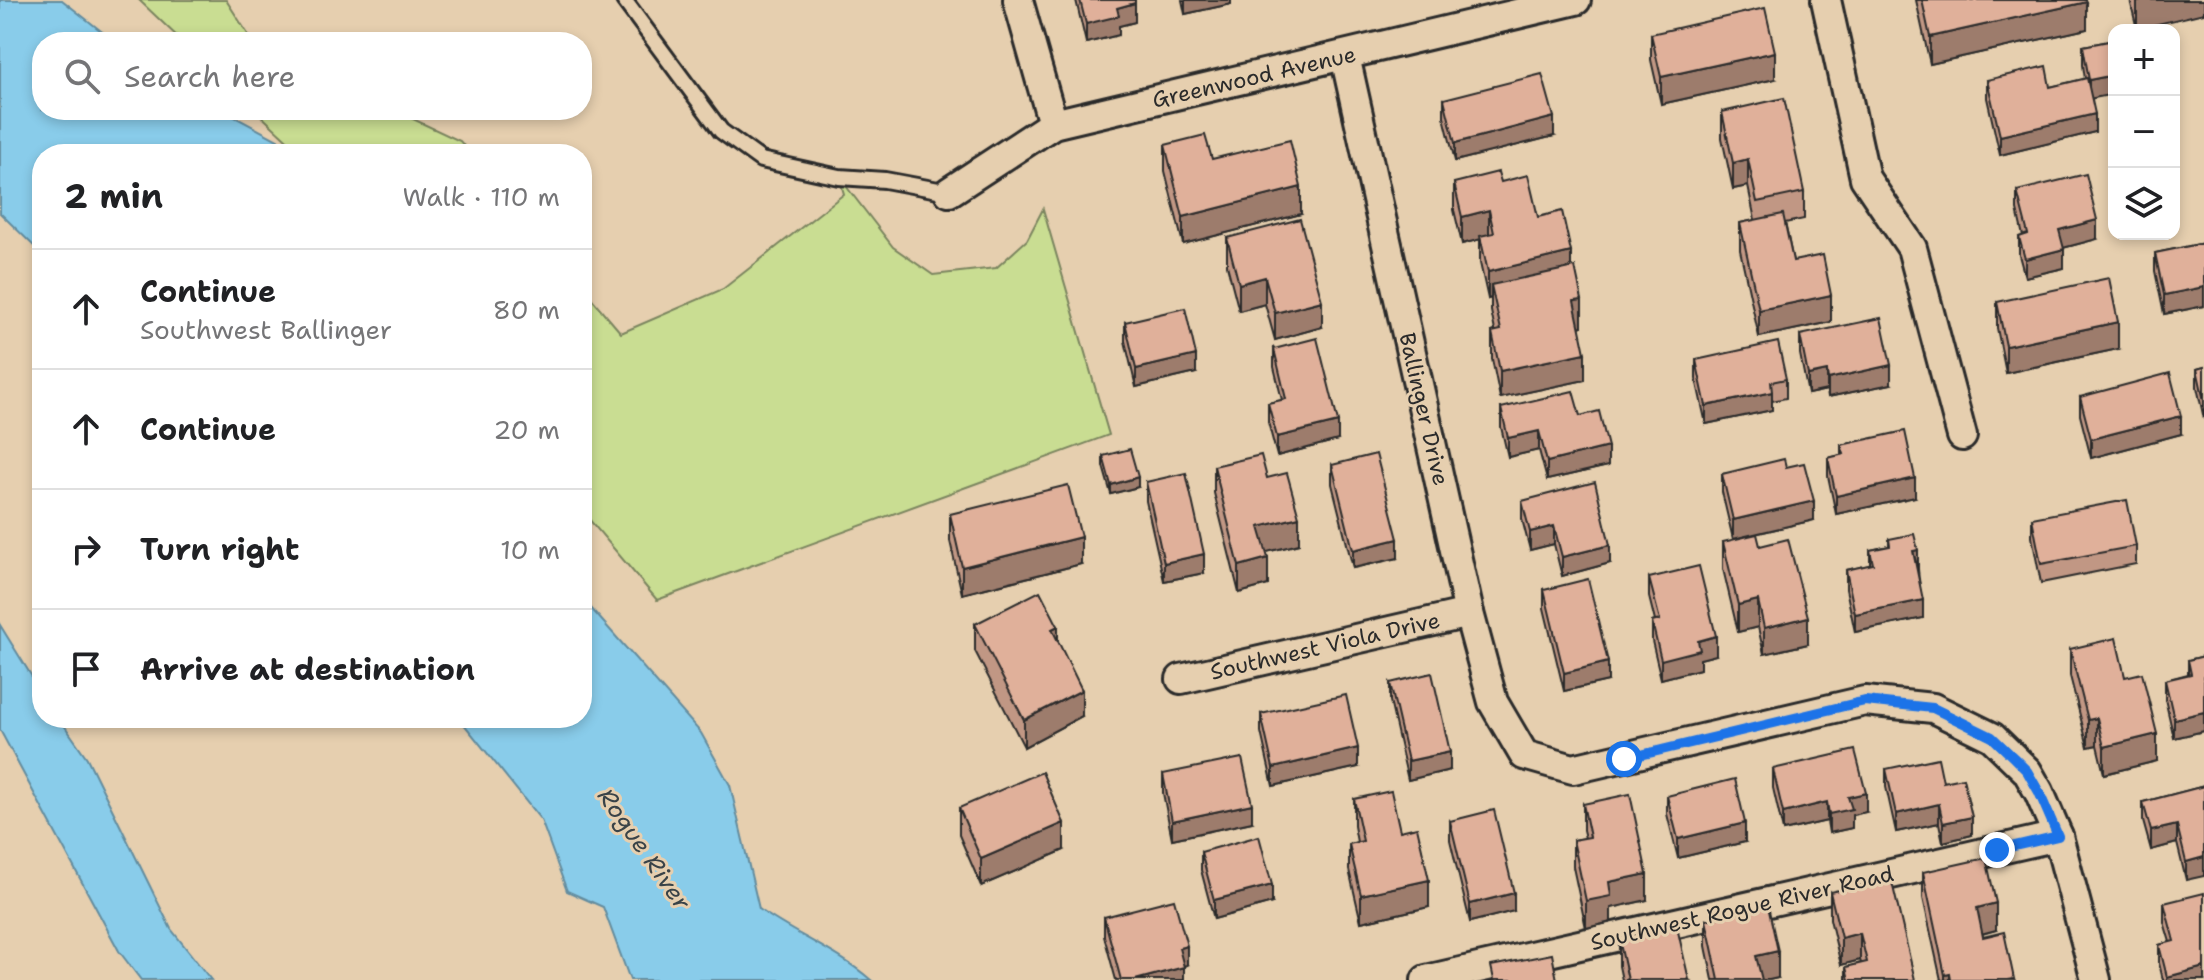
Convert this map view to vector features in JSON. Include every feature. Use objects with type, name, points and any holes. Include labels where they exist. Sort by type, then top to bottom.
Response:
[{"type":"street","points":[[1018,0],[1053,124]]},
{"type":"street","name":"Greenwood Avenue","points":[[949,192],[1053,124],[1576,0]]},
{"type":"street","points":[[1826,0],[1865,178],[1912,248],[1962,436]]},
{"type":"street","name":"Ballinger Drive","points":[[1345,56],[1469,613],[1493,702],[1524,755],[1573,769],[1865,701],[1933,708],[1992,737],[2027,771],[2058,836]]},
{"type":"street","name":"Southwest Viola Drive","points":[[1181,679],[1469,613]]},
{"type":"street","points":[[2058,836],[2096,980]]},
{"type":"street","name":"Southwest Rogue River Road","points":[[1426,980],[2058,836]]},
{"type":"lane","points":[[624,0],[721,131],[761,160],[839,177],[885,180],[949,192]]},
{"type":"green space","points":[[139,0],[226,0],[247,32],[173,32]]},
{"type":"green space","points":[[266,120],[415,120],[463,144],[291,144]]},
{"type":"green space","points":[[839,177],[893,247],[933,275],[996,268],[1027,240],[1043,209],[1109,435],[657,600],[592,523],[592,299],[621,333],[723,289],[844,194]]},
{"type":"water","points":[[0,0],[62,0],[102,32],[32,32],[32,120],[241,120],[285,144],[32,144],[32,244],[0,213]]},
{"type":"water","name":"Rogue River","points":[[592,609],[701,733],[730,785],[759,909],[844,960],[871,980],[630,980],[603,907],[567,891],[541,820],[467,728],[592,728]]},
{"type":"water","points":[[0,625],[32,677],[32,728],[66,728],[87,758],[171,929],[211,980],[141,980],[119,951],[0,730]]},
{"type":"building","points":[[1080,0],[1135,0],[1135,3],[1117,8],[1119,16],[1086,24]]},
{"type":"building","points":[[1922,0],[2086,0],[2087,2],[1930,37]]},
{"type":"building","points":[[1765,8],[1775,52],[1661,77],[1651,34]]},
{"type":"building","points":[[2108,41],[2108,76],[2089,80],[2083,46]]},
{"type":"building","points":[[2046,66],[2050,87],[2087,78],[2095,114],[2000,136],[1987,80]]},
{"type":"building","points":[[1542,74],[1554,117],[1455,143],[1444,99]]},
{"type":"building","points":[[1784,98],[1804,192],[1757,202],[1748,159],[1733,163],[1722,112]]},
{"type":"building","points":[[1205,135],[1212,159],[1290,140],[1301,187],[1183,217],[1165,145]]},
{"type":"building","points":[[1498,172],[1501,182],[1528,175],[1538,217],[1562,211],[1571,252],[1488,272],[1480,236],[1494,233],[1489,210],[1462,217],[1454,183]]},
{"type":"building","points":[[2086,174],[2097,220],[2059,230],[2064,249],[2025,259],[2019,237],[2028,234],[2017,191]]},
{"type":"building","points":[[1783,214],[1793,261],[1823,255],[1831,295],[1759,310],[1740,223]]},
{"type":"building","points":[[1300,219],[1322,301],[1275,313],[1265,277],[1239,284],[1227,238]]},
{"type":"building","points":[[2204,243],[2204,287],[2164,295],[2155,253]]},
{"type":"building","points":[[1575,267],[1582,300],[1574,301],[1585,353],[1500,371],[1492,332],[1501,330],[1491,285]]},
{"type":"building","points":[[2109,278],[2118,322],[2006,346],[1997,302]]},
{"type":"building","points":[[1185,308],[1196,355],[1136,369],[1125,322]]},
{"type":"building","points":[[1881,318],[1891,365],[1828,379],[1827,371],[1808,375],[1800,335]]},
{"type":"building","points":[[1317,338],[1338,422],[1277,437],[1268,403],[1286,399],[1274,349]]},
{"type":"building","points":[[1778,342],[1786,379],[1771,382],[1772,392],[1706,406],[1696,360]]},
{"type":"building","points":[[2204,367],[2204,401],[2197,369]]},
{"type":"building","points":[[2170,373],[2181,416],[2091,439],[2080,397]]},
{"type":"building","points":[[1573,391],[1580,416],[1599,411],[1608,447],[1547,462],[1539,431],[1508,438],[1501,408]]},
{"type":"building","points":[[1905,431],[1915,478],[1836,496],[1828,458],[1844,454],[1841,445]]},
{"type":"building","points":[[1130,449],[1138,477],[1111,485],[1103,456]]},
{"type":"building","points":[[1376,454],[1398,539],[1353,550],[1332,465]]},
{"type":"building","points":[[1261,455],[1267,478],[1287,473],[1299,517],[1259,527],[1268,558],[1239,566],[1214,466]]},
{"type":"building","points":[[1784,459],[1786,467],[1804,463],[1814,501],[1733,520],[1722,474]]},
{"type":"building","points":[[1186,473],[1204,554],[1164,563],[1146,482]]},
{"type":"building","points":[[1595,482],[1610,545],[1562,557],[1554,526],[1530,532],[1522,501]]},
{"type":"building","points":[[1068,485],[1081,537],[962,567],[950,514]]},
{"type":"building","points":[[2127,500],[2136,546],[2041,564],[2032,518]]},
{"type":"building","points":[[1757,534],[1760,546],[1788,539],[1808,617],[1764,628],[1758,600],[1738,605],[1723,542]]},
{"type":"building","points":[[1914,534],[1918,550],[1913,551],[1923,600],[1855,614],[1846,570],[1873,564],[1870,550],[1890,546],[1889,539]]},
{"type":"building","points":[[1699,566],[1716,636],[1698,641],[1700,650],[1661,660],[1652,622],[1660,620],[1649,578]]},
{"type":"building","points":[[1588,579],[1608,662],[1564,673],[1544,590]]},
{"type":"building","points":[[1040,591],[1058,626],[1052,629],[1082,690],[1024,720],[975,624]]},
{"type":"building","points":[[2116,638],[2125,677],[2142,673],[2157,734],[2104,747],[2097,718],[2088,720],[2070,649]]},
{"type":"building","points":[[2204,656],[2204,712],[2174,719],[2165,680],[2191,674],[2188,660]]},
{"type":"building","points":[[1432,673],[1450,752],[1408,761],[1390,683]]},
{"type":"building","points":[[1346,695],[1358,748],[1273,768],[1261,714]]},
{"type":"building","points":[[1855,750],[1866,793],[1848,797],[1852,809],[1829,814],[1827,802],[1783,813],[1773,769]]},
{"type":"building","points":[[1242,758],[1252,804],[1172,821],[1163,774]]},
{"type":"building","points":[[1938,758],[1943,782],[1963,778],[1972,817],[1943,823],[1939,804],[1896,814],[1886,769]]},
{"type":"building","points":[[1042,772],[1064,823],[981,859],[959,808]]},
{"type":"building","points":[[1735,779],[1745,823],[1678,839],[1667,796]]},
{"type":"building","points":[[2204,786],[2204,857],[2186,862],[2177,825],[2151,831],[2143,802]]},
{"type":"building","points":[[1391,791],[1400,831],[1417,827],[1429,880],[1361,895],[1349,844],[1363,841],[1354,799]]},
{"type":"building","points":[[1630,794],[1647,874],[1609,882],[1611,896],[1586,901],[1573,840],[1590,837],[1583,804]]},
{"type":"building","points":[[1494,810],[1514,893],[1470,904],[1450,821]]},
{"type":"building","points":[[1259,836],[1272,885],[1214,900],[1201,852]]},
{"type":"building","points":[[1986,858],[1996,903],[1977,908],[1983,937],[2004,932],[2014,979],[1951,980],[1950,974],[1945,975],[1923,872]]},
{"type":"building","points":[[1891,878],[1915,980],[1849,980],[1846,967],[1867,962],[1860,933],[1841,938],[1830,892]]},
{"type":"building","points":[[2204,893],[2204,967],[2167,977],[2159,945],[2174,941],[2164,903]]},
{"type":"building","points":[[1174,899],[1187,946],[1179,948],[1184,967],[1135,980],[1121,980],[1104,917]]},
{"type":"building","points":[[1768,906],[1778,951],[1756,956],[1762,980],[1719,980],[1706,920]]},
{"type":"building","points":[[1677,927],[1689,980],[1628,980],[1619,939]]},
{"type":"building","points":[[1552,954],[1557,980],[1494,980],[1491,966]]},
{"type":"route","points":[[1624,759],[1865,701],[1933,708],[1992,737],[2027,771],[2058,836],[1997,850]]}]
